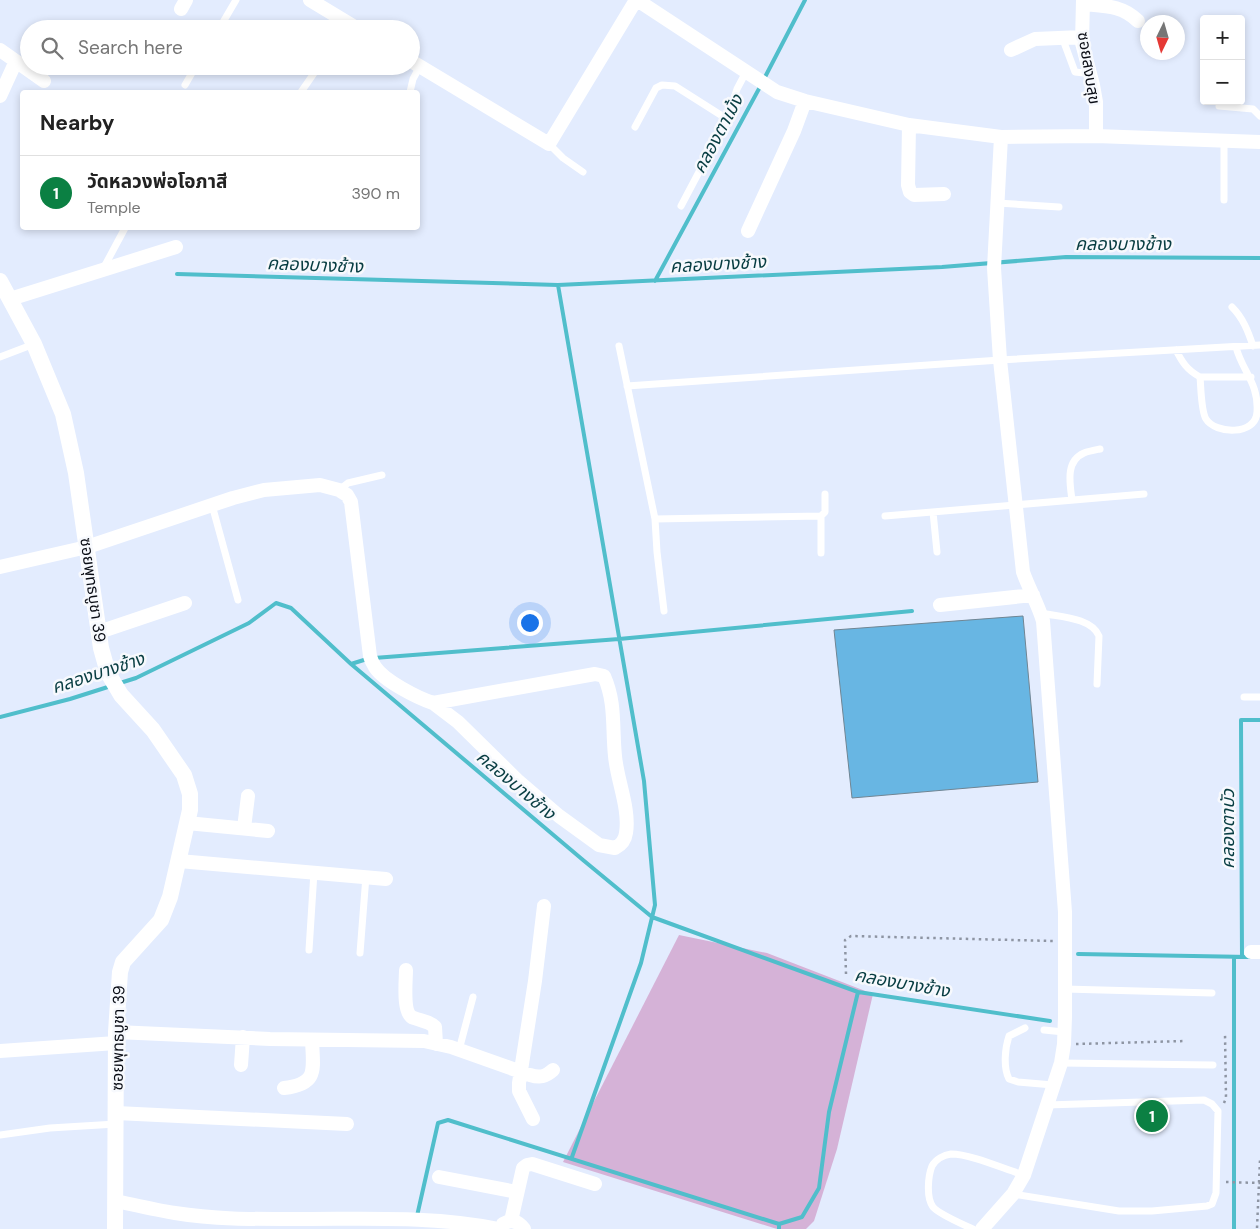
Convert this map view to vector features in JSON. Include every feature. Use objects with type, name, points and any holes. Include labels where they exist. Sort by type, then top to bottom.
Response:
[{"type":"street","points":[[310,0],[343,20]]},
{"type":"street","points":[[420,65],[549,144],[637,0],[777,92],[805,101],[909,125],[1001,138],[1096,136],[1260,142]]},
{"type":"street","points":[[1083,2],[1116,8],[1130,13],[1138,21]]},
{"type":"street","name":"ซอยสงบสุข","points":[[1083,2],[1082,43],[1096,102],[1096,136]]},
{"type":"street","points":[[1011,50],[1036,39],[1082,38]]},
{"type":"street","points":[[0,50],[20,64]]},
{"type":"street","points":[[0,96],[16,61]]},
{"type":"street","points":[[36,75],[44,81]]},
{"type":"street","points":[[748,231],[791,139],[805,101]]},
{"type":"street","points":[[909,125],[908,185],[910,192],[914,195],[944,194]]},
{"type":"street","points":[[982,1229],[1012,1194],[1024,1175],[1061,1063],[1064,1038],[1065,989],[1063,892],[1043,622],[1038,604],[1023,572],[1000,360],[994,252],[1001,138]]},
{"type":"street","points":[[10,299],[176,247]]},
{"type":"street","name":"ซอยพุทธบูชา 39","points":[[0,281],[34,344],[63,414],[76,473],[99,632],[108,673],[121,694],[153,730],[184,775],[190,794],[190,810],[179,861],[170,897],[161,920],[124,962],[120,972],[116,1038],[115,1229]]},
{"type":"street","points":[[0,567],[88,547],[212,505],[264,490],[320,485],[339,490],[347,495],[351,502],[372,661],[382,675],[419,699],[433,703],[458,722],[517,780],[559,816],[599,845],[616,848],[622,844],[626,833],[625,803],[615,757],[612,698],[604,676],[595,674],[433,703]]},
{"type":"street","points":[[940,604],[1033,595]]},
{"type":"street","points":[[99,632],[185,603]]},
{"type":"street","points":[[244,828],[248,796]]},
{"type":"street","points":[[187,823],[268,831]]},
{"type":"street","points":[[179,861],[386,878]]},
{"type":"street","points":[[533,1119],[519,1091],[544,906]]},
{"type":"street","points":[[406,970],[408,1014],[411,1018],[431,1023],[435,1027],[436,1044]]},
{"type":"street","points":[[242,1065],[244,1037]]},
{"type":"street","points":[[0,1051],[116,1038],[244,1037],[424,1041],[459,1050],[521,1072],[541,1077],[546,1076],[553,1070]]},
{"type":"street","points":[[284,1088],[298,1086],[308,1081],[311,1076],[312,1040]]},
{"type":"street","points":[[116,1119],[348,1124]]},
{"type":"street","points":[[511,1221],[523,1168],[527,1165],[532,1164],[595,1184]]},
{"type":"street","points":[[439,1176],[517,1192]]},
{"type":"street","points":[[116,1201],[176,1213],[218,1217],[304,1219],[403,1218],[471,1223],[499,1229],[502,1225],[511,1221],[517,1222],[524,1229]]},
{"type":"lane","points":[[224,20],[236,0]]},
{"type":"lane","points":[[1062,37],[1075,72],[1079,73],[1089,70]]},
{"type":"lane","points":[[681,206],[727,119],[737,89],[746,72]]},
{"type":"lane","points":[[185,85],[191,75]]},
{"type":"lane","points":[[302,90],[313,75]]},
{"type":"lane","points":[[410,90],[414,75]]},
{"type":"lane","points":[[635,127],[656,88],[662,85],[675,86],[727,119]]},
{"type":"lane","points":[[1219,106],[1253,109],[1260,116]]},
{"type":"lane","points":[[1224,141],[1224,200]]},
{"type":"lane","points":[[549,144],[562,158],[583,172]]},
{"type":"lane","points":[[997,203],[1058,207]]},
{"type":"lane","points":[[102,270],[124,230]]},
{"type":"lane","points":[[628,386],[1000,360],[1256,346],[1239,314],[1232,307]]},
{"type":"lane","points":[[0,357],[34,344]]},
{"type":"lane","points":[[619,346],[656,519],[657,552],[664,611]]},
{"type":"lane","points":[[1200,377],[1205,418],[1217,427],[1231,430],[1247,429],[1255,422],[1257,412],[1256,390],[1251,377],[1239,358],[1236,347]]},
{"type":"lane","points":[[1176,350],[1190,372],[1200,377],[1251,377]]},
{"type":"lane","points":[[1072,500],[1069,478],[1072,464],[1082,453],[1100,449]]},
{"type":"lane","points":[[339,490],[348,483],[382,476]]},
{"type":"lane","points":[[821,553],[821,516],[825,512],[825,494]]},
{"type":"lane","points":[[885,516],[1144,494]]},
{"type":"lane","points":[[212,505],[238,600]]},
{"type":"lane","points":[[933,512],[937,552]]},
{"type":"lane","points":[[656,519],[821,516]]},
{"type":"lane","points":[[1041,613],[1089,625],[1097,632],[1099,636],[1097,684]]},
{"type":"lane","points":[[1244,697],[1260,697]]},
{"type":"lane","points":[[309,950],[314,872]]},
{"type":"lane","points":[[360,953],[366,876]]},
{"type":"lane","points":[[1065,989],[1212,993]]},
{"type":"lane","points":[[459,1050],[472,997]]},
{"type":"lane","points":[[1025,1028],[1009,1036],[1006,1044],[1006,1072],[1009,1079],[1018,1082],[1053,1085]]},
{"type":"lane","points":[[1044,1030],[1064,1038]]},
{"type":"lane","points":[[1061,1063],[1213,1064]]},
{"type":"lane","points":[[1012,1194],[1119,1211],[1152,1211],[1212,1204],[1216,1193],[1218,1111],[1212,1104],[1204,1100],[1047,1105]]},
{"type":"lane","points":[[0,1135],[116,1119]]},
{"type":"lane","points":[[973,1229],[934,1208],[928,1191],[932,1166],[940,1158],[949,1154],[963,1155],[1024,1175]]},
{"type":"path","points":[[846,974],[845,940],[850,936],[1065,941]]},
{"type":"path","points":[[1218,1111],[1226,1098],[1225,1033]]},
{"type":"path","points":[[1064,1038],[1185,1041]]},
{"type":"path","points":[[1257,1228],[1260,1160]]},
{"type":"path","points":[[1230,1182],[1260,1183]]},
{"type":"shaded area","points":[[679,935],[767,953],[873,994],[837,1149],[814,1221],[806,1229],[777,1229],[563,1162]]},
{"type":"building","points":[[1023,616],[1038,782],[852,798],[834,630]]},
{"type":"waterway","name":"คลองตาเม้ง","points":[[764,79],[805,0]]},
{"type":"waterway","name":"คลองตาเม้ง","points":[[655,281],[761,85]]},
{"type":"waterway","name":"คลองบางช้าง","points":[[177,274],[558,285],[942,267],[1066,257],[1260,258]]},
{"type":"waterway","points":[[558,285],[644,781],[655,905],[641,963],[572,1157]]},
{"type":"waterway","name":"คลองบางช้าง","points":[[120,683],[136,678],[249,623],[276,603],[291,608],[351,664],[652,917],[858,992],[1050,1021]]},
{"type":"waterway","points":[[374,658],[619,639],[912,611]]},
{"type":"waterway","points":[[351,664],[367,659]]},
{"type":"waterway","name":"คลองบางช้าง","points":[[0,717],[111,686]]},
{"type":"waterway","name":"คลองตาบัว","points":[[1242,957],[1241,720],[1260,720]]},
{"type":"waterway","points":[[1078,954],[1250,957]]},
{"type":"waterway","points":[[1234,957],[1234,1229]]},
{"type":"waterway","points":[[779,1229],[779,1224],[802,1217],[819,1188],[829,1112],[858,992]]},
{"type":"waterway","points":[[417,1216],[438,1123],[448,1120],[779,1224]]},
{"type":"place","name":"วัดหลวงพ่อโอภาสี","points":[[1152,1116]]}]
